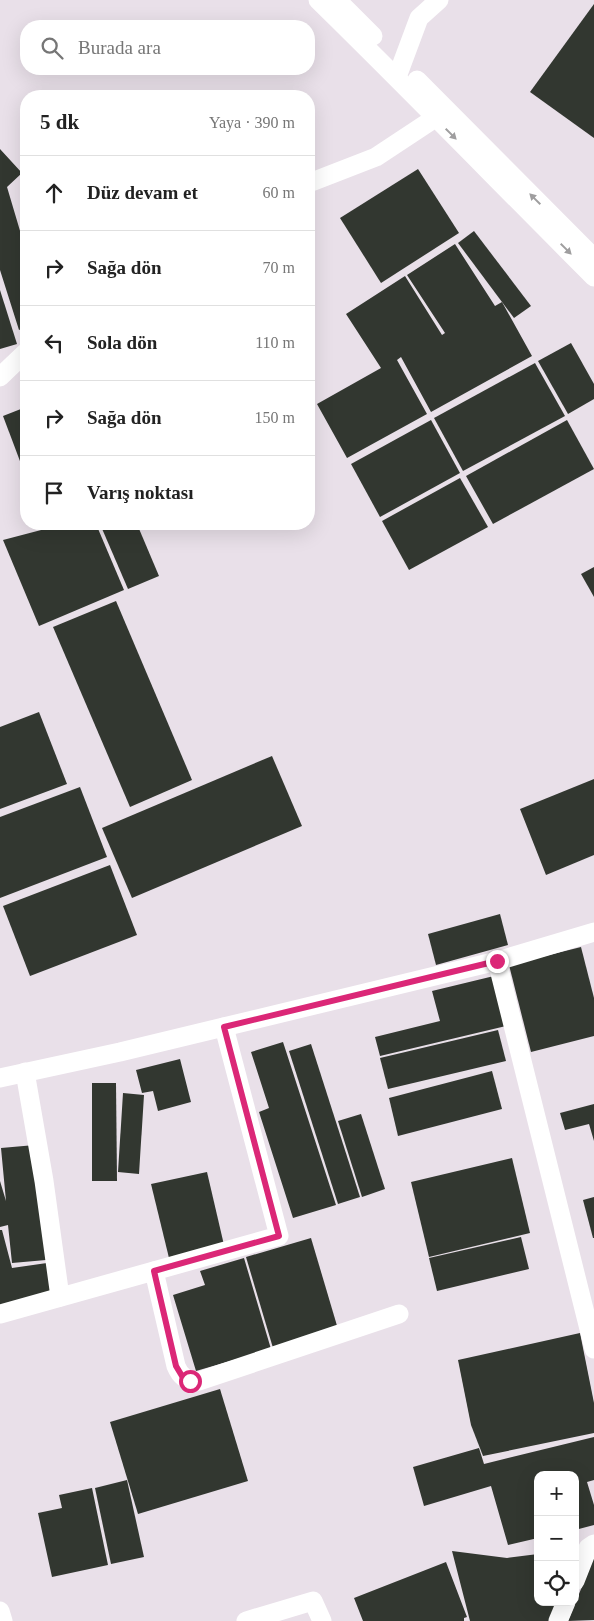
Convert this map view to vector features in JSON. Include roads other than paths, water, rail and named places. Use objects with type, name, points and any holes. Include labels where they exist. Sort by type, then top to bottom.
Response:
[{"type":"street","points":[[318,0],[399,70],[594,258]]},
{"type":"street","points":[[337,0],[399,70],[436,118],[594,277]]},
{"type":"street","points":[[399,70],[419,18],[439,0]]},
{"type":"street","points":[[315,181],[376,158],[436,118]]},
{"type":"street","points":[[0,377],[20,358]]},
{"type":"street","points":[[0,1078],[120,1052],[497,961],[594,932]]},
{"type":"street","points":[[497,961],[594,1349]]},
{"type":"street","points":[[0,1314],[279,1236],[224,1027]]},
{"type":"street","points":[[25,1072],[44,1181],[60,1297]]},
{"type":"street","points":[[154,1271],[176,1366],[182,1376],[190,1381],[199,1381],[399,1314]]},
{"type":"street","points":[[579,1571],[588,1548],[594,1544]]},
{"type":"street","points":[[246,1621],[313,1601],[322,1621]]},
{"type":"street","points":[[558,1621],[564,1606]]},
{"type":"street","points":[[0,1611],[3,1621]]}]
